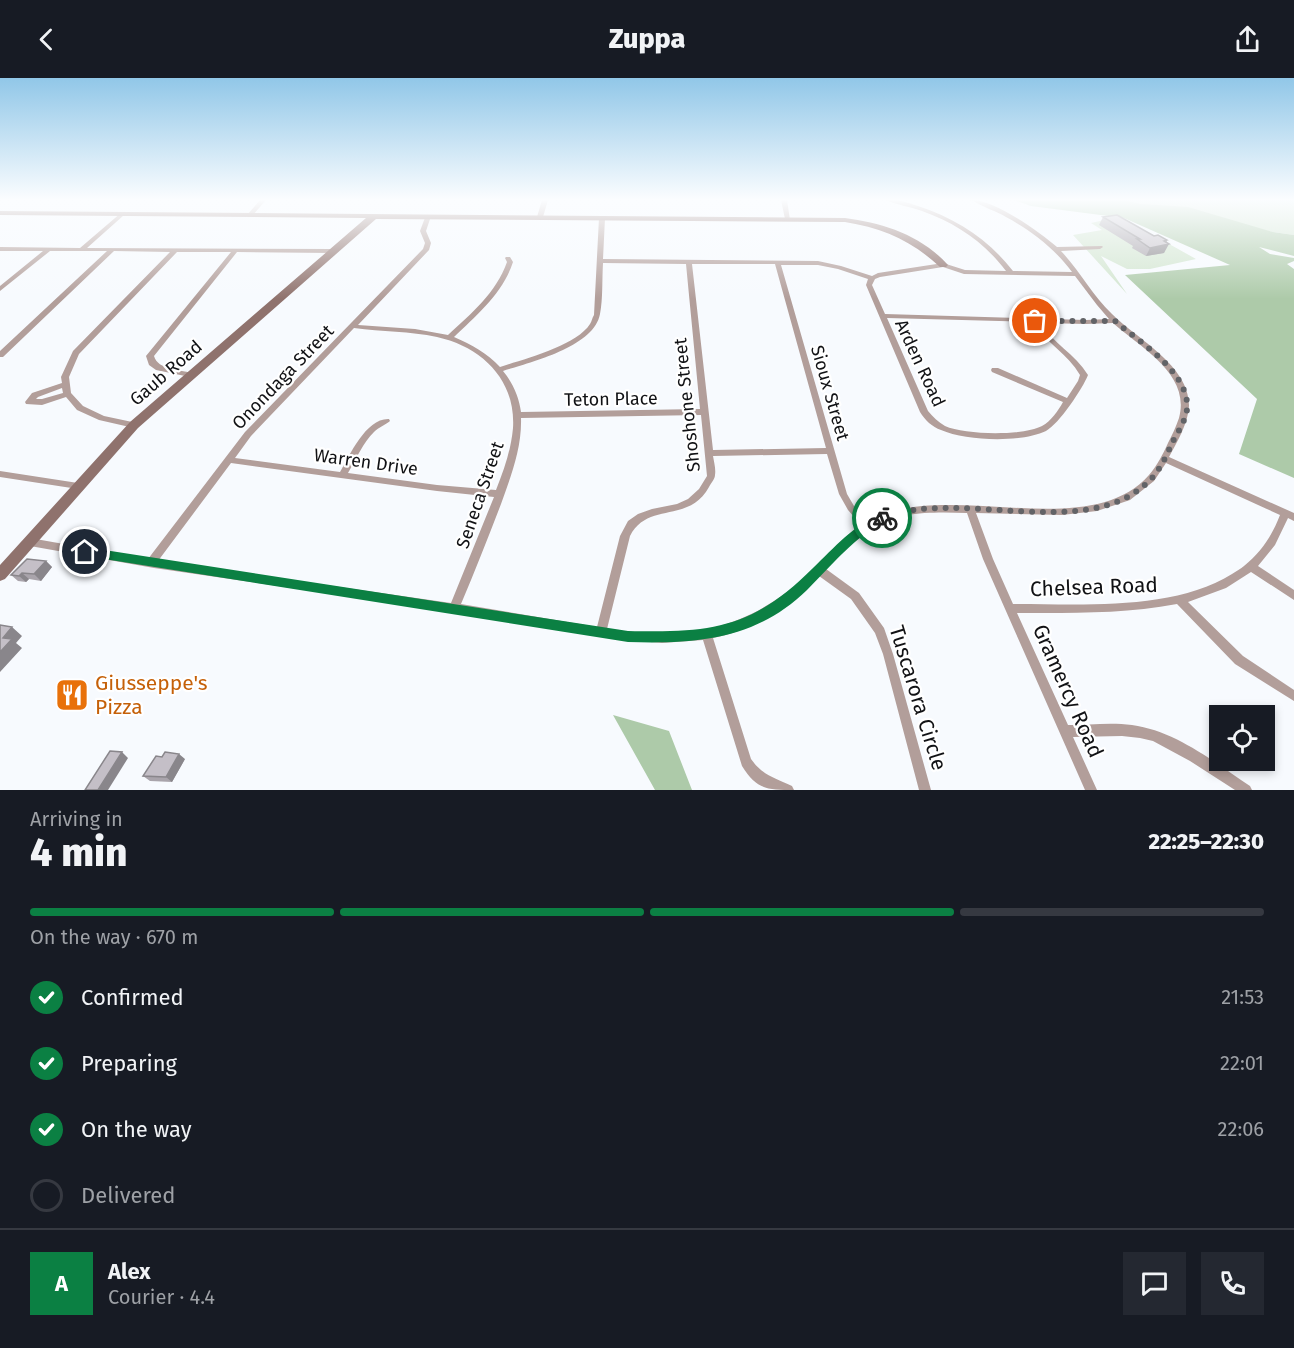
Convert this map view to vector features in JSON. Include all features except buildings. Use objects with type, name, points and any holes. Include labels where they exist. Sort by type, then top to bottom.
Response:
[{"type":"street","points":[[82,249],[100,233]]},
{"type":"street","name":"Gaub Road","points":[[0,575],[134,424],[354,233]]},
{"type":"street","name":"Onondaga Street","points":[[151,563],[248,434],[426,250],[428,243],[424,233]]},
{"type":"street","points":[[501,369],[572,342],[591,330],[597,315],[601,233]]},
{"type":"street","points":[[898,233],[914,240],[943,265],[964,272],[1078,274]]},
{"type":"street","points":[[971,233],[989,246],[1011,273]]},
{"type":"street","points":[[30,542],[151,563],[653,639],[707,634],[739,626],[774,609],[819,570],[847,541],[867,526],[887,516],[911,511],[970,508],[1055,512],[1103,505],[1123,498],[1144,486],[1154,475],[1165,459],[1185,417],[1186,405],[1183,388],[1167,364],[1115,321],[1097,302],[1078,274],[1056,249],[1034,233]]},
{"type":"street","points":[[1056,249],[1100,247]]},
{"type":"street","points":[[0,249],[333,251]]},
{"type":"street","points":[[0,289],[49,249]]},
{"type":"street","points":[[0,354],[113,249]]},
{"type":"street","points":[[134,424],[91,414],[74,403],[66,389],[67,370],[76,353],[175,250]]},
{"type":"street","points":[[190,375],[159,368],[152,363],[150,356],[236,250]]},
{"type":"street","points":[[449,338],[478,310],[499,284],[510,265],[508,258]]},
{"type":"street","points":[[600,261],[828,264],[872,278],[943,265]]},
{"type":"street","name":"Shoshone Street","points":[[601,632],[628,526],[636,517],[679,508],[700,495],[707,487],[711,476],[689,261]]},
{"type":"street","name":"Sioux Street","points":[[777,262],[845,499],[867,526]]},
{"type":"street","name":"Arden Road","points":[[872,278],[869,285],[924,412],[932,422],[960,433],[1027,434],[1050,425],[1084,378],[1083,371],[1046,337],[1035,321]]},
{"type":"street","points":[[882,316],[1115,321]]},
{"type":"street","name":"Seneca Street","points":[[353,326],[424,333],[449,338],[483,354],[501,369],[512,391],[518,415],[515,447],[482,544],[454,608]]},
{"type":"street","points":[[995,370],[1067,401]]},
{"type":"street","name":"Teton Place","points":[[518,415],[705,412]]},
{"type":"street","points":[[342,476],[370,432],[387,421]]},
{"type":"street","points":[[710,453],[831,451]]},
{"type":"street","points":[[1165,459],[1289,515]]},
{"type":"street","name":"Warren Drive","points":[[228,460],[500,494]]},
{"type":"street","points":[[0,474],[78,486]]},
{"type":"street","name":"Gramercy Road","points":[[970,508],[988,559],[1091,790]]},
{"type":"street","name":"Chelsea Road","points":[[1010,608],[1121,607],[1180,600],[1216,588],[1250,566],[1272,543],[1289,515]]},
{"type":"street","points":[[1250,566],[1294,596]]},
{"type":"street","name":"Tuscarora Circle","points":[[819,570],[855,596],[880,631],[926,790]]},
{"type":"street","points":[[1180,600],[1239,660],[1294,696]]},
{"type":"street","points":[[707,634],[746,762],[757,776],[770,784],[788,790]]},
{"type":"street","points":[[1065,731],[1125,730],[1147,733],[1167,742],[1246,790]]},
{"type":"green space","points":[[1145,233],[1196,259],[1150,269],[1127,269],[1101,256],[1127,294],[1073,235]]},
{"type":"green space","points":[[1158,233],[1294,235],[1294,256],[1259,247],[1270,254],[1294,258],[1294,261],[1287,264],[1294,269],[1294,478],[1239,454],[1257,399],[1125,275],[1230,265]]},
{"type":"green space","points":[[613,715],[669,731],[692,790],[655,790]]},
{"type":"way so far","points":[[882,518],[903,512],[942,508],[1055,512],[1093,508],[1123,498],[1144,486],[1154,475],[1165,459],[1186,411],[1183,388],[1171,369],[1115,321],[1035,321]]},
{"type":"place","name":"Giusseppe's Pizza","points":[[72,695]]},
{"type":"route","points":[[85,552],[628,637],[678,638],[718,632],[739,626],[774,609],[800,589],[847,541],[882,518]]}]
